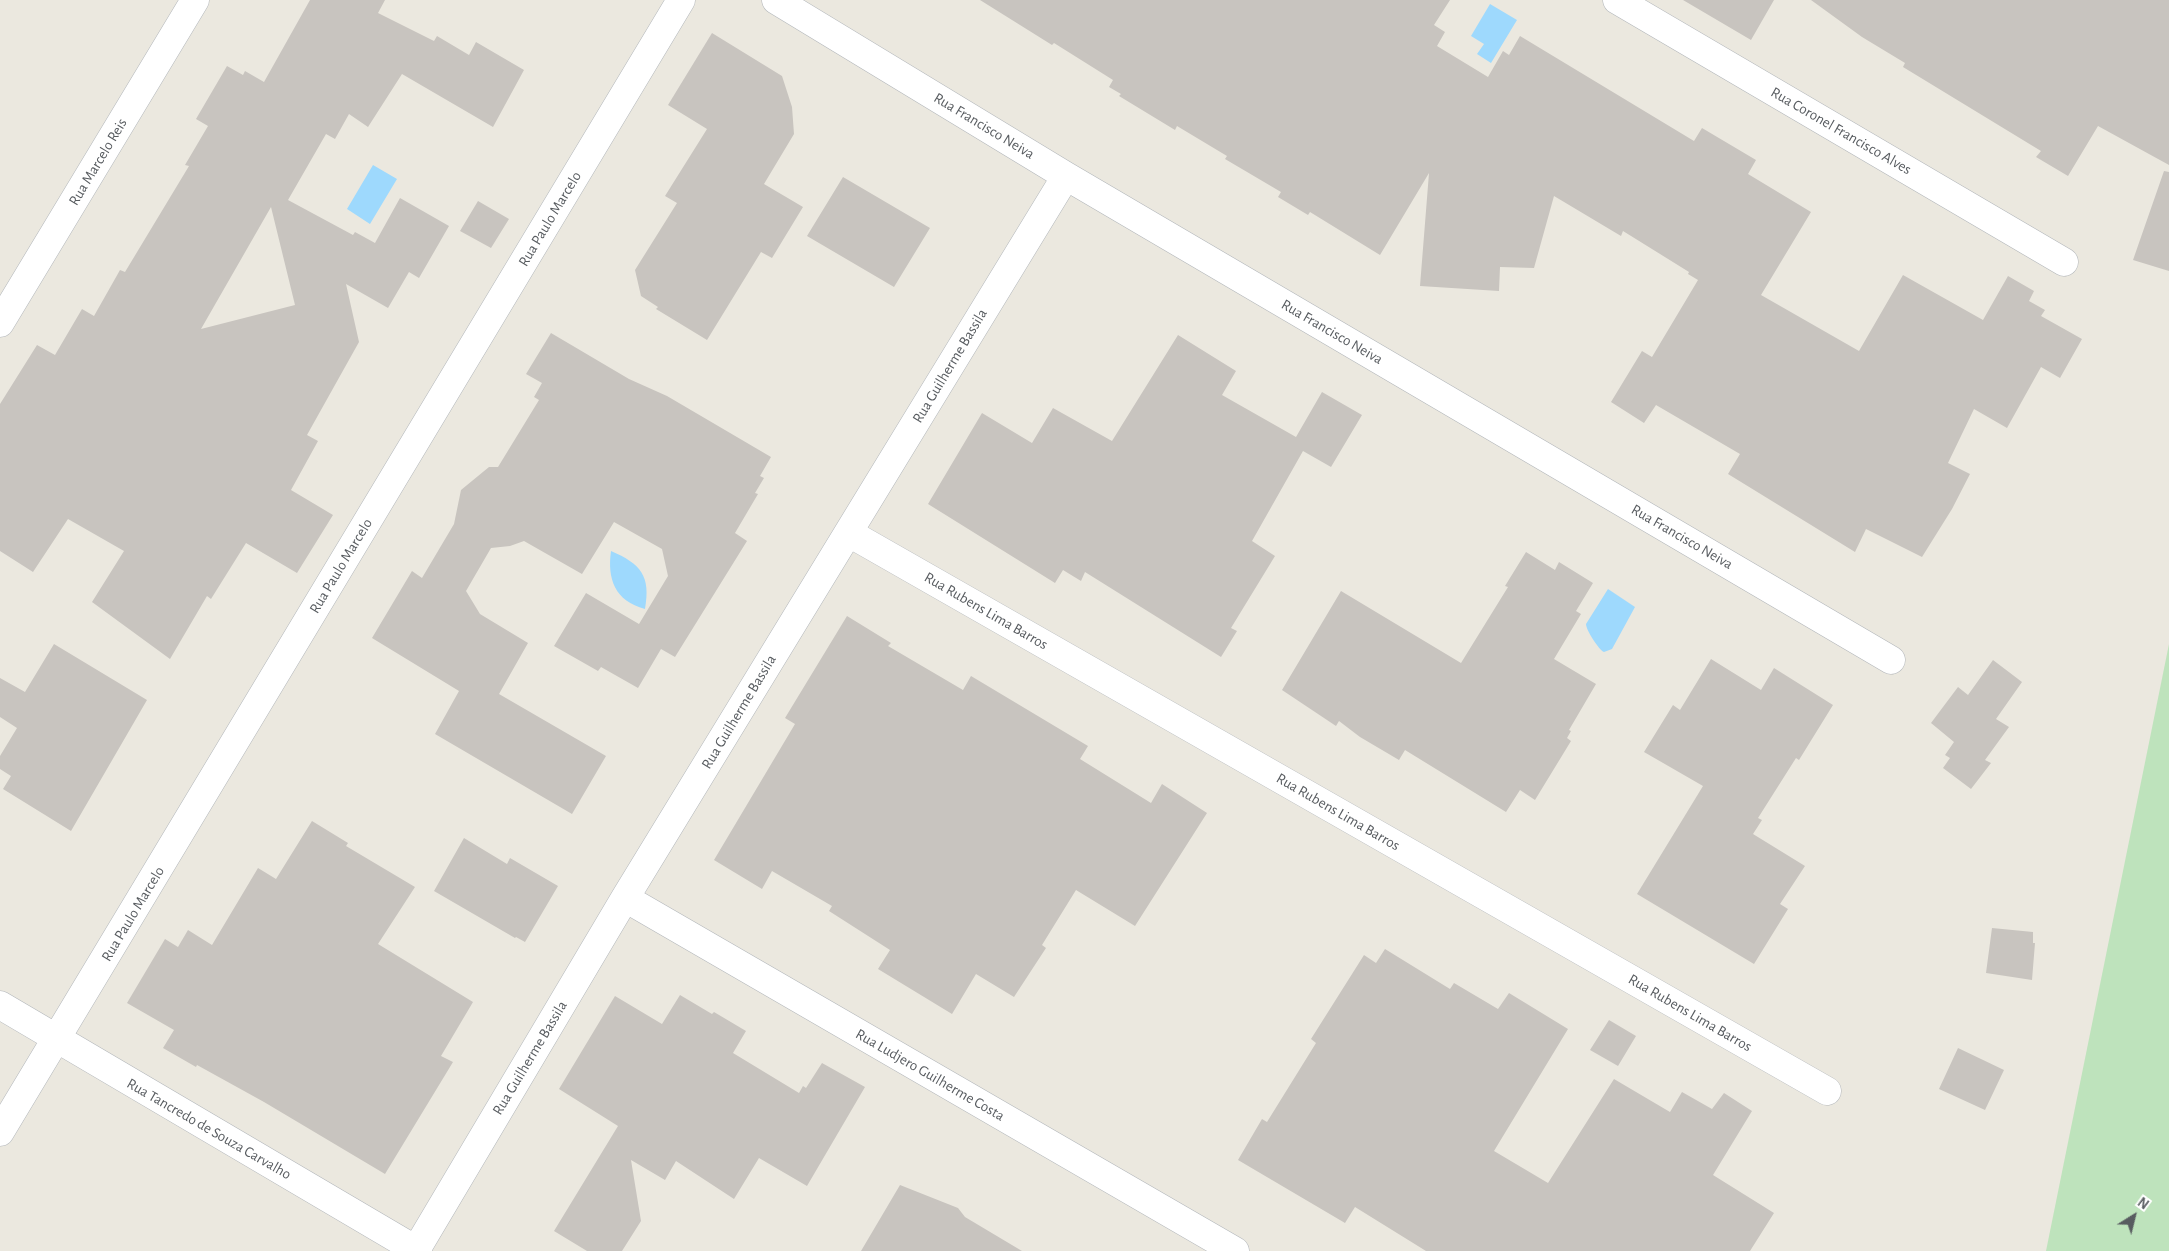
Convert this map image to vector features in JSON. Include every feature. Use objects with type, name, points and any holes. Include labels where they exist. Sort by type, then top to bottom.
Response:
[{"type":"street","name":"Rua Marcelo Reis","points":[[0,323],[196,0]]},
{"type":"street","name":"Rua Paulo Marcelo","points":[[0,1132],[681,0]]},
{"type":"street","name":"Rua Francisco Neiva","points":[[776,0],[1066,176],[1891,660]]},
{"type":"street","name":"Rua Coronel Francisco Alves","points":[[1617,0],[2064,262]]},
{"type":"street","name":"Rua Guilherme Bassila","points":[[417,1250],[625,898],[1066,176]]},
{"type":"street","name":"Rua Rubens Lima Barros","points":[[849,533],[1827,1091]]},
{"type":"street","name":"Rua Ludjero Guilherme Costa","points":[[625,898],[1235,1251]]},
{"type":"street","name":"Rua Tancredo de Souza Carvalho","points":[[0,1005],[417,1250]]},
{"type":"green space","points":[[2169,644],[2169,1251],[2046,1251]]},
{"type":"water","points":[[1490,4],[1517,20],[1491,63],[1477,54],[1484,44],[1471,36]]},
{"type":"water","points":[[373,165],[397,179],[370,224],[347,209]]},
{"type":"water","points":[[611,551],[630,561],[641,572],[646,588],[645,609],[626,600],[615,588],[610,571]]},
{"type":"water","points":[[1608,589],[1635,607],[1612,649],[1604,652],[1593,640],[1586,624]]},
{"type":"building","points":[[310,0],[385,0],[378,13],[434,41],[437,36],[469,55],[476,42],[524,70],[493,127],[402,74],[368,127],[349,114],[335,139],[326,134],[288,200],[353,235],[355,232],[375,243],[400,198],[449,226],[419,278],[409,272],[388,308],[346,284],[359,342],[307,435],[318,441],[291,490],[333,515],[297,573],[246,543],[211,599],[207,596],[170,659],[92,602],[124,551],[68,519],[33,572],[0,551],[0,404],[37,345],[55,355],[82,309],[94,316],[120,270],[125,272],[189,166],[185,165],[208,126],[196,119],[227,66],[243,75],[245,71],[264,82]],"holes":[[[271,207],[295,305],[201,329]]]},
{"type":"building","points":[[980,0],[1450,0],[1434,25],[1445,32],[1437,46],[1488,77],[1503,51],[1509,55],[1520,36],[1694,141],[1702,128],[1756,160],[1748,174],[1811,212],[1761,295],[1859,351],[1903,275],[1983,320],[2008,276],[2034,291],[2029,301],[2045,310],[2041,316],[2082,339],[2060,378],[2041,367],[2007,428],[1974,409],[1948,463],[1970,474],[1952,509],[1922,557],[1866,529],[1855,552],[1728,474],[1740,454],[1656,405],[1644,423],[1611,402],[1642,351],[1652,357],[1698,280],[1688,274],[1689,272],[1623,231],[1621,236],[1554,196],[1534,268],[1500,267],[1499,291],[1420,286],[1429,173],[1380,255],[1310,212],[1308,215],[1278,197],[1281,192],[1225,159],[1227,156],[1177,126],[1175,130],[1119,96],[1121,94],[1109,87],[1113,80]]},
{"type":"building","points":[[1683,0],[1774,0],[1751,40]]},
{"type":"building","points":[[1811,0],[2169,0],[2169,165],[2098,126],[2068,176],[2036,157],[2041,151],[1903,67],[1905,63],[1862,37]]},
{"type":"building","points":[[712,33],[782,76],[792,107],[794,134],[764,184],[803,207],[772,258],[761,252],[707,340],[656,309],[658,307],[641,296],[635,270],[677,203],[665,196],[707,129],[668,105]]},
{"type":"building","points":[[2164,171],[2169,172],[2169,271],[2133,260]]},
{"type":"building","points":[[843,177],[930,228],[894,287],[807,236]]},
{"type":"building","points":[[478,201],[509,219],[491,248],[460,231]]},
{"type":"building","points":[[551,333],[629,379],[667,396],[771,457],[760,476],[764,478],[755,493],[758,494],[735,533],[747,541],[675,657],[661,649],[638,688],[601,667],[598,671],[554,646],[586,593],[639,624],[668,576],[662,549],[614,522],[582,574],[524,541],[510,546],[491,548],[466,591],[480,614],[528,643],[499,694],[606,756],[572,814],[435,734],[459,691],[372,638],[412,571],[422,578],[454,524],[461,490],[489,467],[498,467],[539,400],[534,397],[542,383],[526,374]]},
{"type":"building","points":[[1178,335],[1236,371],[1222,395],[1296,437],[1322,392],[1362,415],[1331,467],[1303,451],[1252,541],[1275,556],[1231,628],[1237,631],[1221,657],[1085,572],[1081,581],[1063,570],[1055,583],[928,504],[982,413],[1032,443],[1053,408],[1112,441]]},
{"type":"building","points":[[1526,552],[1555,570],[1559,562],[1593,583],[1576,611],[1581,614],[1554,659],[1596,684],[1569,730],[1571,731],[1567,738],[1571,741],[1535,800],[1520,790],[1506,812],[1405,750],[1399,760],[1360,737],[1339,721],[1336,726],[1282,690],[1341,591],[1461,663],[1508,587],[1505,586]]},
{"type":"building","points":[[847,616],[891,643],[888,646],[963,690],[971,676],[1088,746],[1080,759],[1151,803],[1162,784],[1207,813],[1135,926],[1076,890],[1042,945],[1046,948],[1014,997],[976,974],[952,1014],[878,969],[890,950],[829,911],[832,906],[772,871],[762,889],[714,860],[795,724],[785,718]]},
{"type":"building","points":[[54,644],[147,700],[71,831],[3,789],[11,776],[0,769],[0,756],[17,728],[0,717],[0,678],[25,692]]},
{"type":"building","points":[[1711,659],[1761,690],[1774,668],[1833,705],[1799,760],[1796,758],[1758,818],[1762,820],[1753,834],[1805,866],[1780,904],[1788,909],[1754,964],[1637,894],[1703,786],[1644,752],[1673,705],[1680,710]]},
{"type":"building","points":[[1993,660],[2022,682],[1996,719],[2009,727],[1985,760],[1991,763],[1971,789],[1943,768],[1950,758],[1945,755],[1954,742],[1931,723],[1958,687],[1968,695]]},
{"type":"building","points":[[312,821],[348,843],[346,846],[415,887],[378,944],[473,1002],[441,1056],[453,1062],[385,1174],[264,1102],[163,1048],[174,1030],[127,1003],[165,939],[178,947],[188,930],[212,945],[258,868],[276,879]]},
{"type":"building","points":[[464,838],[507,864],[510,858],[558,886],[525,942],[434,891]]},
{"type":"building","points":[[1992,928],[2033,932],[2033,943],[2035,943],[2032,980],[1986,973]]},
{"type":"building","points":[[1385,949],[1450,989],[1454,983],[1498,1009],[1509,993],[1568,1029],[1494,1151],[1548,1183],[1614,1079],[1670,1112],[1682,1092],[1712,1109],[1724,1093],[1752,1111],[1713,1175],[1774,1213],[1750,1251],[1426,1251],[1355,1207],[1345,1223],[1238,1160],[1262,1119],[1267,1122],[1316,1043],[1311,1039],[1364,955],[1376,963]]},
{"type":"building","points":[[680,995],[746,1031],[733,1053],[799,1093],[803,1086],[806,1088],[822,1063],[865,1087],[807,1186],[759,1158],[734,1199],[676,1161],[665,1180],[631,1160],[641,1221],[622,1251],[587,1251],[554,1231],[618,1126],[559,1089],[615,996],[662,1024]]},
{"type":"building","points":[[1609,1020],[1636,1036],[1618,1066],[1590,1050]]},
{"type":"building","points":[[1958,1048],[2004,1070],[1985,1110],[1939,1089]]},
{"type":"building","points":[[900,1185],[958,1208],[965,1217],[1022,1251],[861,1251]]}]
